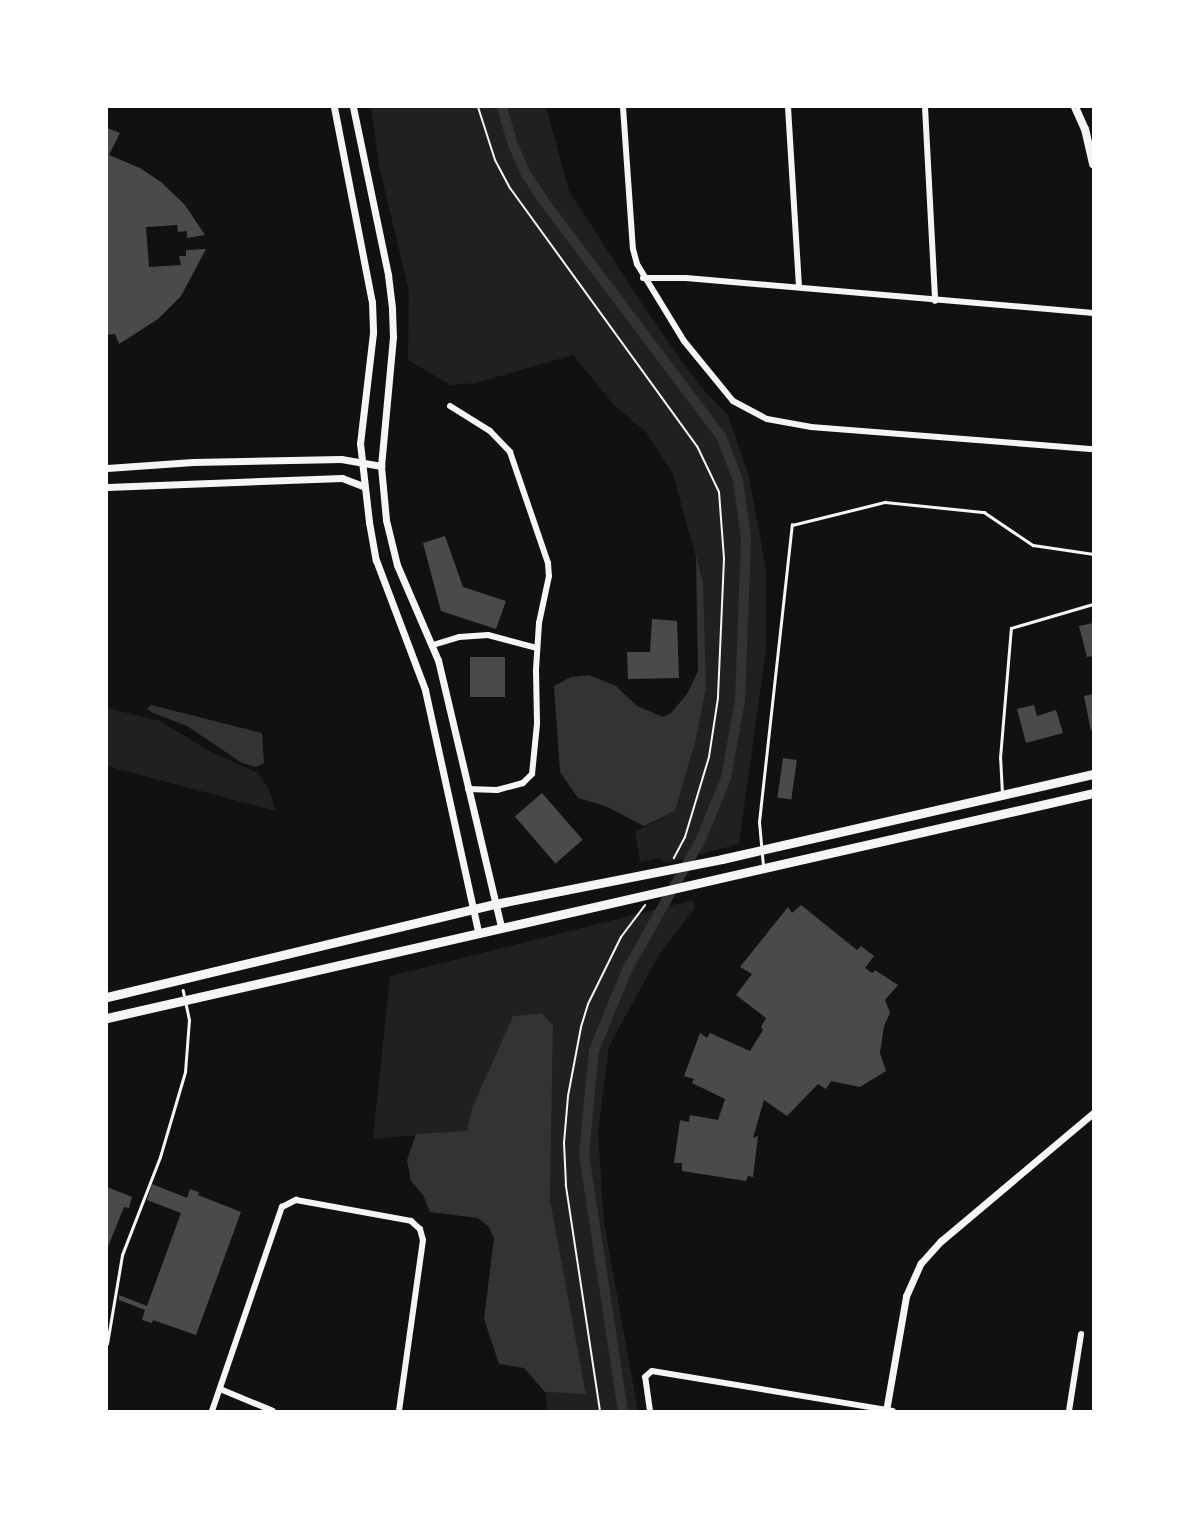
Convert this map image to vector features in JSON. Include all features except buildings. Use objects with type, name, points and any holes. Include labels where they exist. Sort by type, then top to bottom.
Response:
[{"type":"main road","points":[[1075,107],[1085,129],[1093,164]]},
{"type":"main road","points":[[107,997],[495,904],[760,851],[1093,774]]},
{"type":"main road","points":[[107,1018],[184,996],[478,932],[646,899],[716,880],[1093,793]]},
{"type":"street","points":[[334,107],[372,302],[373,333],[364,397],[360,461],[363,486],[376,560],[425,690],[478,932]]},
{"type":"street","points":[[353,107],[388,275],[392,309],[393,337],[381,466],[386,520],[397,565],[433,645],[501,928]]},
{"type":"street","points":[[623,107],[633,249],[643,278],[722,391],[756,415],[811,427],[1093,449]]},
{"type":"street","points":[[788,107],[799,287]]},
{"type":"street","points":[[925,107],[935,300]]},
{"type":"street","points":[[643,278],[686,278],[1093,313]]},
{"type":"street","points":[[450,406],[503,442],[518,470],[548,563],[548,589],[541,610],[537,648],[537,724],[532,774],[523,783],[497,790],[468,789]]},
{"type":"street","points":[[107,468],[193,462],[341,458],[381,466]]},
{"type":"street","points":[[107,487],[342,478],[363,486]]},
{"type":"street","points":[[433,645],[459,637],[488,635],[537,648]]},
{"type":"street","points":[[650,1411],[645,1377],[649,1371],[888,1411],[906,1296],[921,1263],[941,1241],[1093,1113]]},
{"type":"street","points":[[212,1411],[286,1203],[296,1200],[411,1221],[420,1229],[423,1240],[399,1411]]},
{"type":"street","points":[[1069,1411],[1081,1334]]},
{"type":"street","points":[[220,1389],[273,1411]]},
{"type":"lane","points":[[764,869],[759,822],[792,525],[885,502],[898,503],[984,512],[1033,545],[1093,554]]},
{"type":"lane","points":[[1002,794],[1000,758],[1010,628],[1093,604]]},
{"type":"lane","points":[[107,1344],[122,1255],[160,1157],[185,1072],[189,1040],[184,996]]},
{"type":"path","points":[[478,107],[495,160],[510,188],[697,446],[719,492],[724,559],[718,698],[709,757],[685,837],[672,862]]},
{"type":"path","points":[[600,1411],[566,1185],[564,1143],[568,1096],[588,1004],[621,937],[646,899]]},
{"type":"shaded area","points":[[371,107],[546,107],[569,191],[648,313],[699,385],[728,415],[749,477],[766,569],[766,650],[739,844],[666,863],[659,858],[640,862],[635,832],[675,811],[695,743],[703,583],[673,474],[646,432],[615,406],[573,355],[476,383],[451,385],[408,360],[409,291],[379,166]]},
{"type":"shaded area","points":[[696,555],[703,583],[706,688],[695,743],[675,811],[644,826],[605,806],[578,798],[560,772],[554,686],[571,677],[589,675],[616,686],[637,706],[663,717],[671,713],[687,694],[698,671]]},
{"type":"shaded area","points":[[151,705],[262,733],[264,763],[256,767],[242,763],[187,726],[153,713],[147,709]]},
{"type":"shaded area","points":[[107,708],[160,721],[211,752],[258,773],[268,787],[276,811],[107,766]]},
{"type":"shaded area","points":[[693,900],[695,908],[660,953],[609,1046],[598,1133],[604,1223],[638,1411],[548,1411],[545,1392],[586,1394],[550,1199],[553,1025],[543,1013],[513,1016],[472,1108],[467,1131],[373,1139],[390,976]]},
{"type":"shaded area","points":[[542,1013],[553,1025],[550,1199],[586,1394],[545,1392],[524,1368],[499,1364],[484,1319],[494,1238],[488,1226],[478,1218],[430,1212],[423,1195],[411,1181],[407,1160],[416,1134],[467,1131],[472,1108],[513,1016]]},
{"type":"waterway","points":[[502,107],[513,145],[527,176],[721,436],[738,480],[746,538],[740,700],[726,778],[701,839],[627,970],[594,1050],[584,1154],[623,1411]]}]
